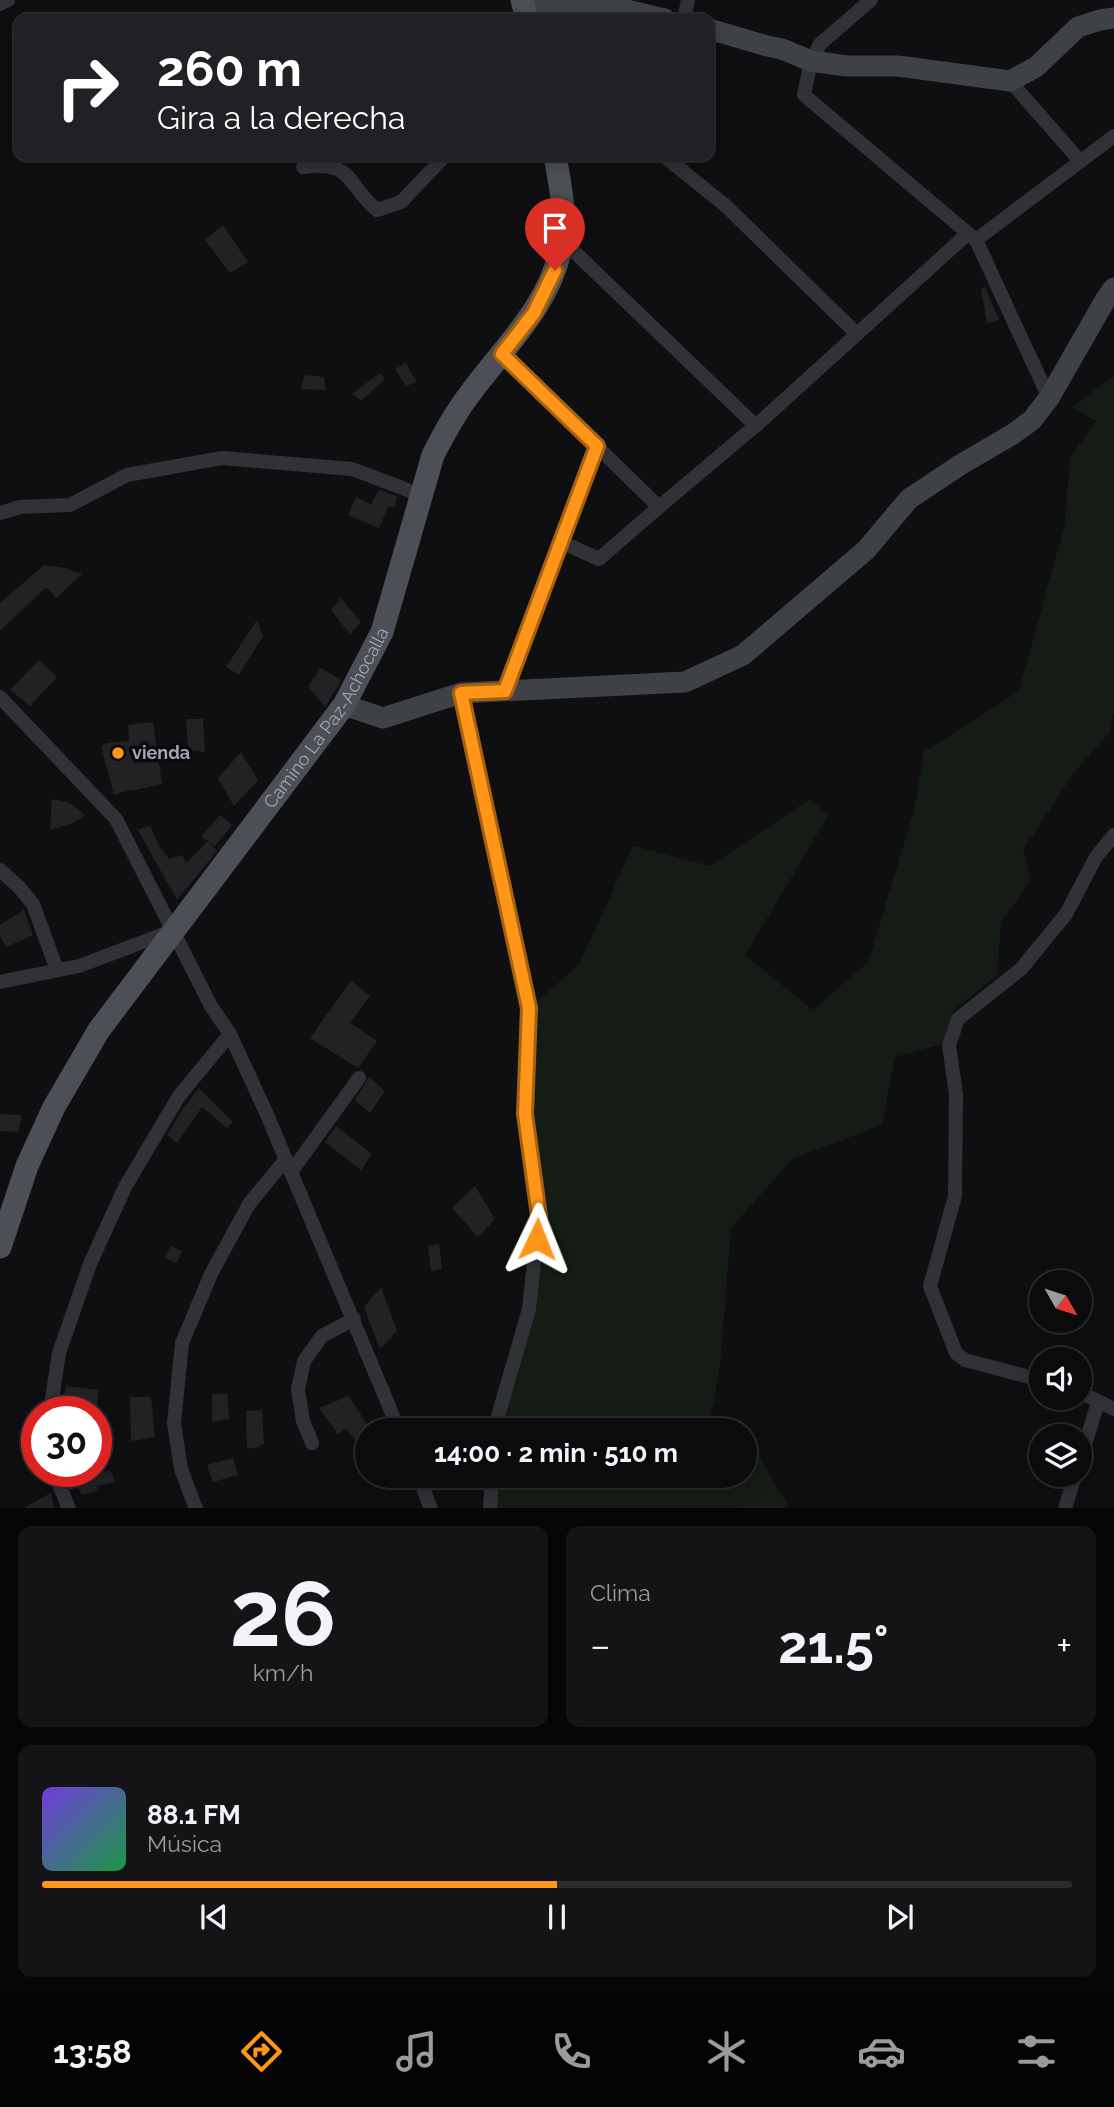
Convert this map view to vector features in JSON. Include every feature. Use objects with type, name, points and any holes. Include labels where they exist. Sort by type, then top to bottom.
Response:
[{"type":"main road","points":[[524,8],[541,3],[610,6],[644,14]]},
{"type":"main road","points":[[714,30],[782,48],[811,61],[847,66],[898,66],[1010,81],[1036,67],[1078,27],[1114,18]]},
{"type":"main road","name":"Camino La Paz-Achocalla","points":[[0,1247],[27,1166],[54,1107],[99,1030],[344,705],[382,632],[433,455],[446,428],[468,395],[534,313],[555,270],[562,240],[563,200],[556,161]]},
{"type":"main road","points":[[344,705],[383,718],[461,693],[685,682],[743,656],[866,550],[909,499],[1032,420],[1049,398],[1114,288]]},
{"type":"street","points":[[0,4],[8,0]]},
{"type":"street","points":[[871,0],[820,44],[811,61],[804,95],[976,240],[1049,398]]},
{"type":"street","points":[[1010,81],[1080,161]]},
{"type":"street","points":[[976,240],[1114,136]]},
{"type":"street","points":[[303,167],[325,165],[335,168],[354,180],[369,203],[377,209],[401,202],[440,161]]},
{"type":"street","points":[[670,161],[726,206],[857,334]]},
{"type":"street","points":[[561,542],[599,559],[756,426],[964,237],[968,234],[976,240]]},
{"type":"street","points":[[562,240],[756,426]]},
{"type":"street","points":[[502,354],[659,507]]},
{"type":"street","points":[[505,691],[597,446]]},
{"type":"street","points":[[0,513],[20,507],[69,505],[127,475],[222,458],[352,469],[421,495]]},
{"type":"street","points":[[461,693],[529,1008],[525,1114],[539,1216],[529,1309],[497,1418]]},
{"type":"street","points":[[0,698],[116,819],[211,1006],[230,1034],[289,1166],[394,1418]]},
{"type":"street","points":[[1029,1377],[965,1360],[956,1353],[930,1286],[955,1196],[956,1094],[949,1045],[958,1019],[1021,969],[1066,914],[1096,857],[1114,835]]},
{"type":"street","points":[[0,870],[33,904],[57,970]]},
{"type":"street","points":[[0,982],[79,966],[174,931]]},
{"type":"street","points":[[53,1396],[64,1340],[90,1264],[125,1186],[179,1096],[230,1034]]},
{"type":"street","points":[[196,1508],[181,1469],[174,1423],[182,1343],[211,1274],[249,1204],[289,1166],[359,1078]]},
{"type":"street","points":[[312,1443],[303,1421],[298,1389],[304,1361],[322,1336],[354,1319]]},
{"type":"street","points":[[1092,1399],[1114,1409]]},
{"type":"street","points":[[1091,1424],[1098,1402]]},
{"type":"street","points":[[60,1487],[69,1508]]},
{"type":"street","points":[[1065,1508],[1071,1487]]},
{"type":"street","points":[[423,1488],[431,1508]]},
{"type":"street","points":[[490,1508],[491,1488]]},
{"type":"shaded area","points":[[1114,376],[1114,711],[1109,733],[1073,774],[1023,850],[1031,880],[1001,922],[997,975],[953,1011],[942,1044],[895,1057],[882,1125],[792,1159],[731,1228],[720,1366],[710,1418],[497,1418],[529,1309],[539,1216],[525,1114],[529,1008],[579,965],[633,846],[710,866],[810,799],[828,816],[745,955],[813,1010],[868,962],[914,811],[924,752],[1019,691],[1065,524],[1070,458],[1096,421],[1072,407]]},
{"type":"shaded area","points":[[757,1452],[789,1508],[490,1508],[491,1488],[757,1488]]},
{"type":"building","points":[[223,225],[248,262],[230,273],[205,240]]},
{"type":"building","points":[[985,287],[999,320],[987,323],[981,289]]},
{"type":"building","points":[[406,363],[417,382],[406,386],[395,369]]},
{"type":"building","points":[[380,373],[385,379],[361,401],[352,394]]},
{"type":"building","points":[[305,375],[324,377],[326,390],[301,389]]},
{"type":"building","points":[[379,490],[397,496],[395,507],[388,507],[379,528],[348,515],[356,497],[371,504]]},
{"type":"building","points":[[44,565],[82,574],[56,598],[46,587],[0,631],[0,603]]},
{"type":"building","points":[[341,598],[361,622],[350,634],[331,610]]},
{"type":"building","points":[[257,620],[263,636],[239,675],[226,667]]},
{"type":"building","points":[[39,660],[57,677],[30,706],[10,690]]},
{"type":"building","points":[[321,668],[341,680],[325,707],[308,686]]},
{"type":"building","points":[[186,719],[203,719],[205,752],[188,750]]},
{"type":"building","points":[[153,722],[162,784],[114,795],[101,746],[129,741],[128,725]]},
{"type":"building","points":[[241,752],[258,781],[234,806],[218,778]]},
{"type":"building","points":[[52,799],[70,803],[85,815],[71,824],[50,830]]},
{"type":"building","points":[[220,815],[232,825],[215,846],[201,837]]},
{"type":"building","points":[[150,825],[159,846],[169,859],[182,855],[186,863],[208,841],[217,851],[177,900],[138,830]]},
{"type":"building","points":[[24,910],[33,935],[6,947],[0,936],[0,925]]},
{"type":"building","points":[[351,981],[370,996],[350,1023],[377,1041],[358,1068],[310,1038]]},
{"type":"building","points":[[369,1077],[385,1091],[370,1113],[355,1100]]},
{"type":"building","points":[[199,1088],[233,1122],[227,1128],[202,1107],[177,1143],[167,1135]]},
{"type":"building","points":[[0,1114],[22,1115],[18,1132],[0,1131]]},
{"type":"building","points":[[336,1126],[372,1154],[361,1170],[325,1142]]},
{"type":"building","points":[[475,1186],[495,1219],[478,1237],[452,1208]]},
{"type":"building","points":[[439,1244],[442,1269],[431,1271],[428,1246]]},
{"type":"building","points":[[171,1246],[182,1251],[177,1263],[165,1258]]},
{"type":"building","points":[[381,1287],[397,1331],[380,1349],[364,1307]]},
{"type":"building","points":[[66,1386],[99,1390],[98,1396],[64,1396]]},
{"type":"building","points":[[227,1393],[229,1419],[212,1422],[212,1394]]},
{"type":"building","points":[[349,1396],[363,1418],[355,1418],[355,1440],[346,1429],[338,1434],[319,1408]]},
{"type":"building","points":[[130,1397],[151,1397],[155,1437],[131,1441]]},
{"type":"building","points":[[262,1410],[264,1444],[247,1449],[246,1411]]},
{"type":"building","points":[[233,1458],[238,1475],[213,1482],[207,1465]]},
{"type":"building","points":[[77,1487],[96,1487],[98,1491],[82,1495]]},
{"type":"building","points":[[51,1493],[54,1508],[24,1508]]},
{"type":"place","name":"vienda","points":[[118,753]]},
{"type":"route","points":[[537,1239],[539,1216],[525,1114],[529,1008],[461,693],[505,691],[597,446],[502,354],[534,313],[555,270]]}]
